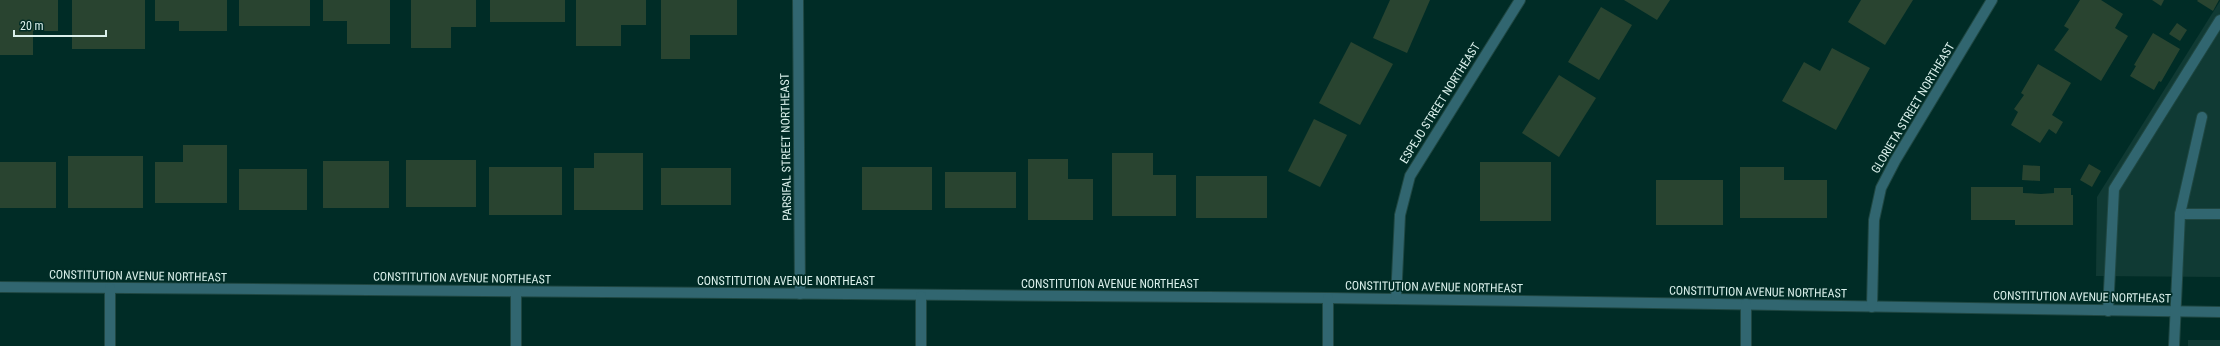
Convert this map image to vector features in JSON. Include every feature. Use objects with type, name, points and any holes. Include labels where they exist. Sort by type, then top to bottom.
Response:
[{"type":"street","name":"PARSIFAL STREET NORTHEAST","points":[[798,0],[800,294]]},
{"type":"street","name":"ESPEJO STREET NORTHEAST","points":[[1396,299],[1400,215],[1410,176],[1520,0]]},
{"type":"street","name":"GLORIETA STREET NORTHEAST","points":[[1872,307],[1874,220],[1881,188],[1895,161],[1992,0]]},
{"type":"street","points":[[2108,311],[2114,189],[2220,20]]},
{"type":"street","points":[[2174,346],[2174,312],[2180,214],[2202,118]]},
{"type":"street","points":[[2180,214],[2220,214]]},
{"type":"street","name":"CONSTITUTION AVENUE NORTHEAST","points":[[0,287],[921,296],[1328,298],[2220,312]]},
{"type":"street","points":[[110,288],[110,346]]},
{"type":"street","points":[[516,292],[516,346]]},
{"type":"street","points":[[921,296],[921,346]]},
{"type":"street","points":[[1328,298],[1328,346]]},
{"type":"street","points":[[1746,304],[1746,346]]},
{"type":"shaded area","points":[[2220,1],[2220,277],[2096,276],[2097,197]]},
{"type":"shaded area","points":[[2188,340],[2220,340],[2220,346],[2188,346]]},
{"type":"building","points":[[0,0],[58,0],[58,31],[33,31],[33,55],[0,55]]},
{"type":"building","points":[[72,0],[145,0],[145,49],[72,49]]},
{"type":"building","points":[[155,0],[227,0],[227,31],[179,31],[179,21],[155,21]]},
{"type":"building","points":[[239,0],[310,0],[310,26],[239,26]]},
{"type":"building","points":[[323,0],[390,0],[390,44],[347,44],[347,21],[323,21]]},
{"type":"building","points":[[411,0],[476,0],[476,27],[451,27],[451,48],[411,48]]},
{"type":"building","points":[[490,0],[565,0],[565,22],[490,22]]},
{"type":"building","points":[[576,0],[646,0],[646,25],[621,25],[621,46],[576,46]]},
{"type":"building","points":[[661,0],[737,0],[737,35],[690,35],[690,59],[661,59]]},
{"type":"building","points":[[1390,0],[1430,0],[1407,53],[1373,38]]},
{"type":"building","points":[[1624,0],[1670,0],[1657,20]]},
{"type":"building","points":[[1861,0],[1913,0],[1885,45],[1848,22]]},
{"type":"building","points":[[2080,0],[2101,0],[2123,14],[2115,28],[2128,36],[2101,81],[2054,50],[2069,29],[2064,26]]},
{"type":"building","points":[[2152,0],[2164,0],[2161,6]]},
{"type":"building","points":[[2219,0],[2213,11],[2197,1]]},
{"type":"building","points":[[1601,7],[1632,25],[1599,80],[1568,62]]},
{"type":"building","points":[[2177,23],[2187,30],[2180,41],[2169,34]]},
{"type":"building","points":[[2153,33],[2180,49],[2161,82],[2159,81],[2154,90],[2130,76],[2136,66],[2134,65]]},
{"type":"building","points":[[1351,42],[1393,64],[1360,125],[1319,103]]},
{"type":"building","points":[[1832,48],[1870,68],[1836,130],[1782,101],[1804,62],[1820,71]]},
{"type":"building","points":[[2038,64],[2071,83],[2052,115],[2063,122],[2056,134],[2049,129],[2040,143],[2011,125],[2018,112],[2014,109],[2024,95],[2021,93]]},
{"type":"building","points":[[1559,75],[1596,98],[1559,157],[1522,133]]},
{"type":"building","points":[[1314,119],[1347,135],[1320,187],[1288,171]]},
{"type":"building","points":[[183,145],[227,145],[227,203],[155,203],[155,162],[183,162]]},
{"type":"building","points":[[594,153],[643,153],[643,210],[574,210],[574,168],[594,168]]},
{"type":"building","points":[[1112,153],[1153,153],[1153,175],[1176,175],[1176,216],[1112,216]]},
{"type":"building","points":[[68,156],[143,156],[143,208],[68,208]]},
{"type":"building","points":[[1028,159],[1068,159],[1068,179],[1093,179],[1093,220],[1028,220]]},
{"type":"building","points":[[406,160],[476,160],[476,207],[406,207]]},
{"type":"building","points":[[323,161],[389,161],[389,208],[323,208]]},
{"type":"building","points":[[0,162],[56,162],[56,208],[0,208]]},
{"type":"building","points":[[1480,162],[1551,162],[1551,221],[1480,221]]},
{"type":"building","points":[[2089,164],[2101,171],[2092,187],[2080,180]]},
{"type":"building","points":[[2023,165],[2040,166],[2040,181],[2022,180]]},
{"type":"building","points":[[489,167],[562,167],[562,215],[489,215]]},
{"type":"building","points":[[862,167],[932,167],[932,210],[862,210]]},
{"type":"building","points":[[1740,167],[1784,167],[1784,180],[1827,180],[1827,218],[1740,218]]},
{"type":"building","points":[[661,168],[731,168],[731,205],[661,205]]},
{"type":"building","points":[[239,169],[307,169],[307,210],[239,210]]},
{"type":"building","points":[[945,172],[1016,172],[1016,208],[945,208]]},
{"type":"building","points":[[1196,176],[1267,176],[1267,218],[1196,218]]},
{"type":"building","points":[[1656,180],[1723,180],[1723,225],[1656,225]]},
{"type":"building","points":[[1971,187],[2023,187],[2023,193],[2041,194],[2054,193],[2054,188],[2071,188],[2071,195],[2073,195],[2073,225],[2015,225],[2015,220],[1971,220]]}]
